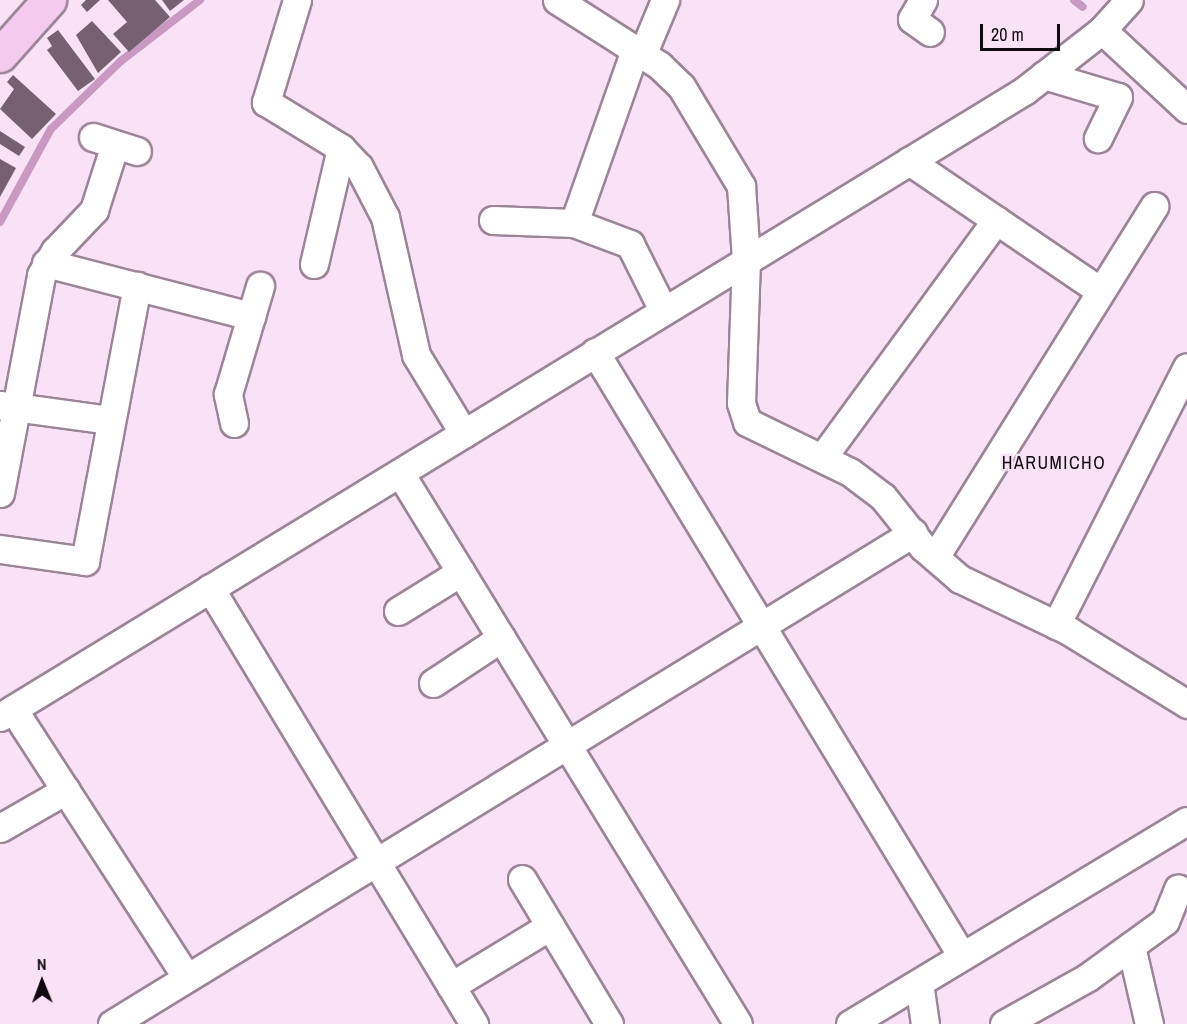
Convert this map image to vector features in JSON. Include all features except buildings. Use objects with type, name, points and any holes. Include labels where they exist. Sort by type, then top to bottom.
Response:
[{"type":"main road","points":[[0,55],[50,0]]},
{"type":"street","points":[[297,0],[266,102],[341,148],[359,167],[385,217],[416,355],[464,434]]},
{"type":"street","points":[[557,0],[638,52],[681,86],[703,114],[741,186],[746,260],[741,403],[747,422],[822,458],[884,496],[913,533],[960,579],[1056,625],[1187,704]]},
{"type":"street","points":[[574,223],[638,52],[665,0]]},
{"type":"street","points":[[923,0],[912,19],[930,32]]},
{"type":"street","points":[[187,978],[66,790],[7,713],[909,161],[1044,75],[1114,10],[1187,109]]},
{"type":"street","points":[[1044,75],[1118,97],[1098,138]]},
{"type":"street","points":[[0,493],[6,406],[46,263],[93,210],[115,144]]},
{"type":"street","points":[[314,264],[341,148]]},
{"type":"street","points":[[909,161],[1100,291]]},
{"type":"street","points":[[935,557],[1154,206]]},
{"type":"street","points":[[493,220],[574,223],[630,244],[663,310]]},
{"type":"street","points":[[822,458],[996,220]]},
{"type":"street","points":[[46,263],[251,316]]},
{"type":"street","points":[[0,549],[85,561],[109,420],[137,286]]},
{"type":"street","points":[[234,423],[228,394],[260,286]]},
{"type":"street","points":[[595,352],[962,956]]},
{"type":"street","points":[[1056,625],[1187,367]]},
{"type":"street","points":[[6,406],[109,420]]},
{"type":"street","points":[[400,473],[738,1024]]},
{"type":"street","points":[[114,1024],[375,860],[913,533]]},
{"type":"street","points":[[399,611],[460,572]]},
{"type":"street","points":[[210,588],[474,1024]]},
{"type":"street","points":[[433,683],[501,638]]},
{"type":"street","points":[[0,828],[66,790]]},
{"type":"street","points":[[850,1024],[1187,821]]},
{"type":"street","points":[[522,879],[609,1024]]},
{"type":"street","points":[[1004,1024],[1088,977],[1165,921],[1178,888]]},
{"type":"street","points":[[451,986],[550,926]]},
{"type":"street","points":[[1131,946],[1149,1024]]},
{"type":"street","points":[[919,983],[925,1024]]},
{"type":"waterway","points":[[0,222],[51,129],[121,61],[200,0]]},
{"type":"waterway","points":[[1074,0],[1083,7]]},
{"type":"district","name":"HARUMICHO","points":[[1054,463]]}]
